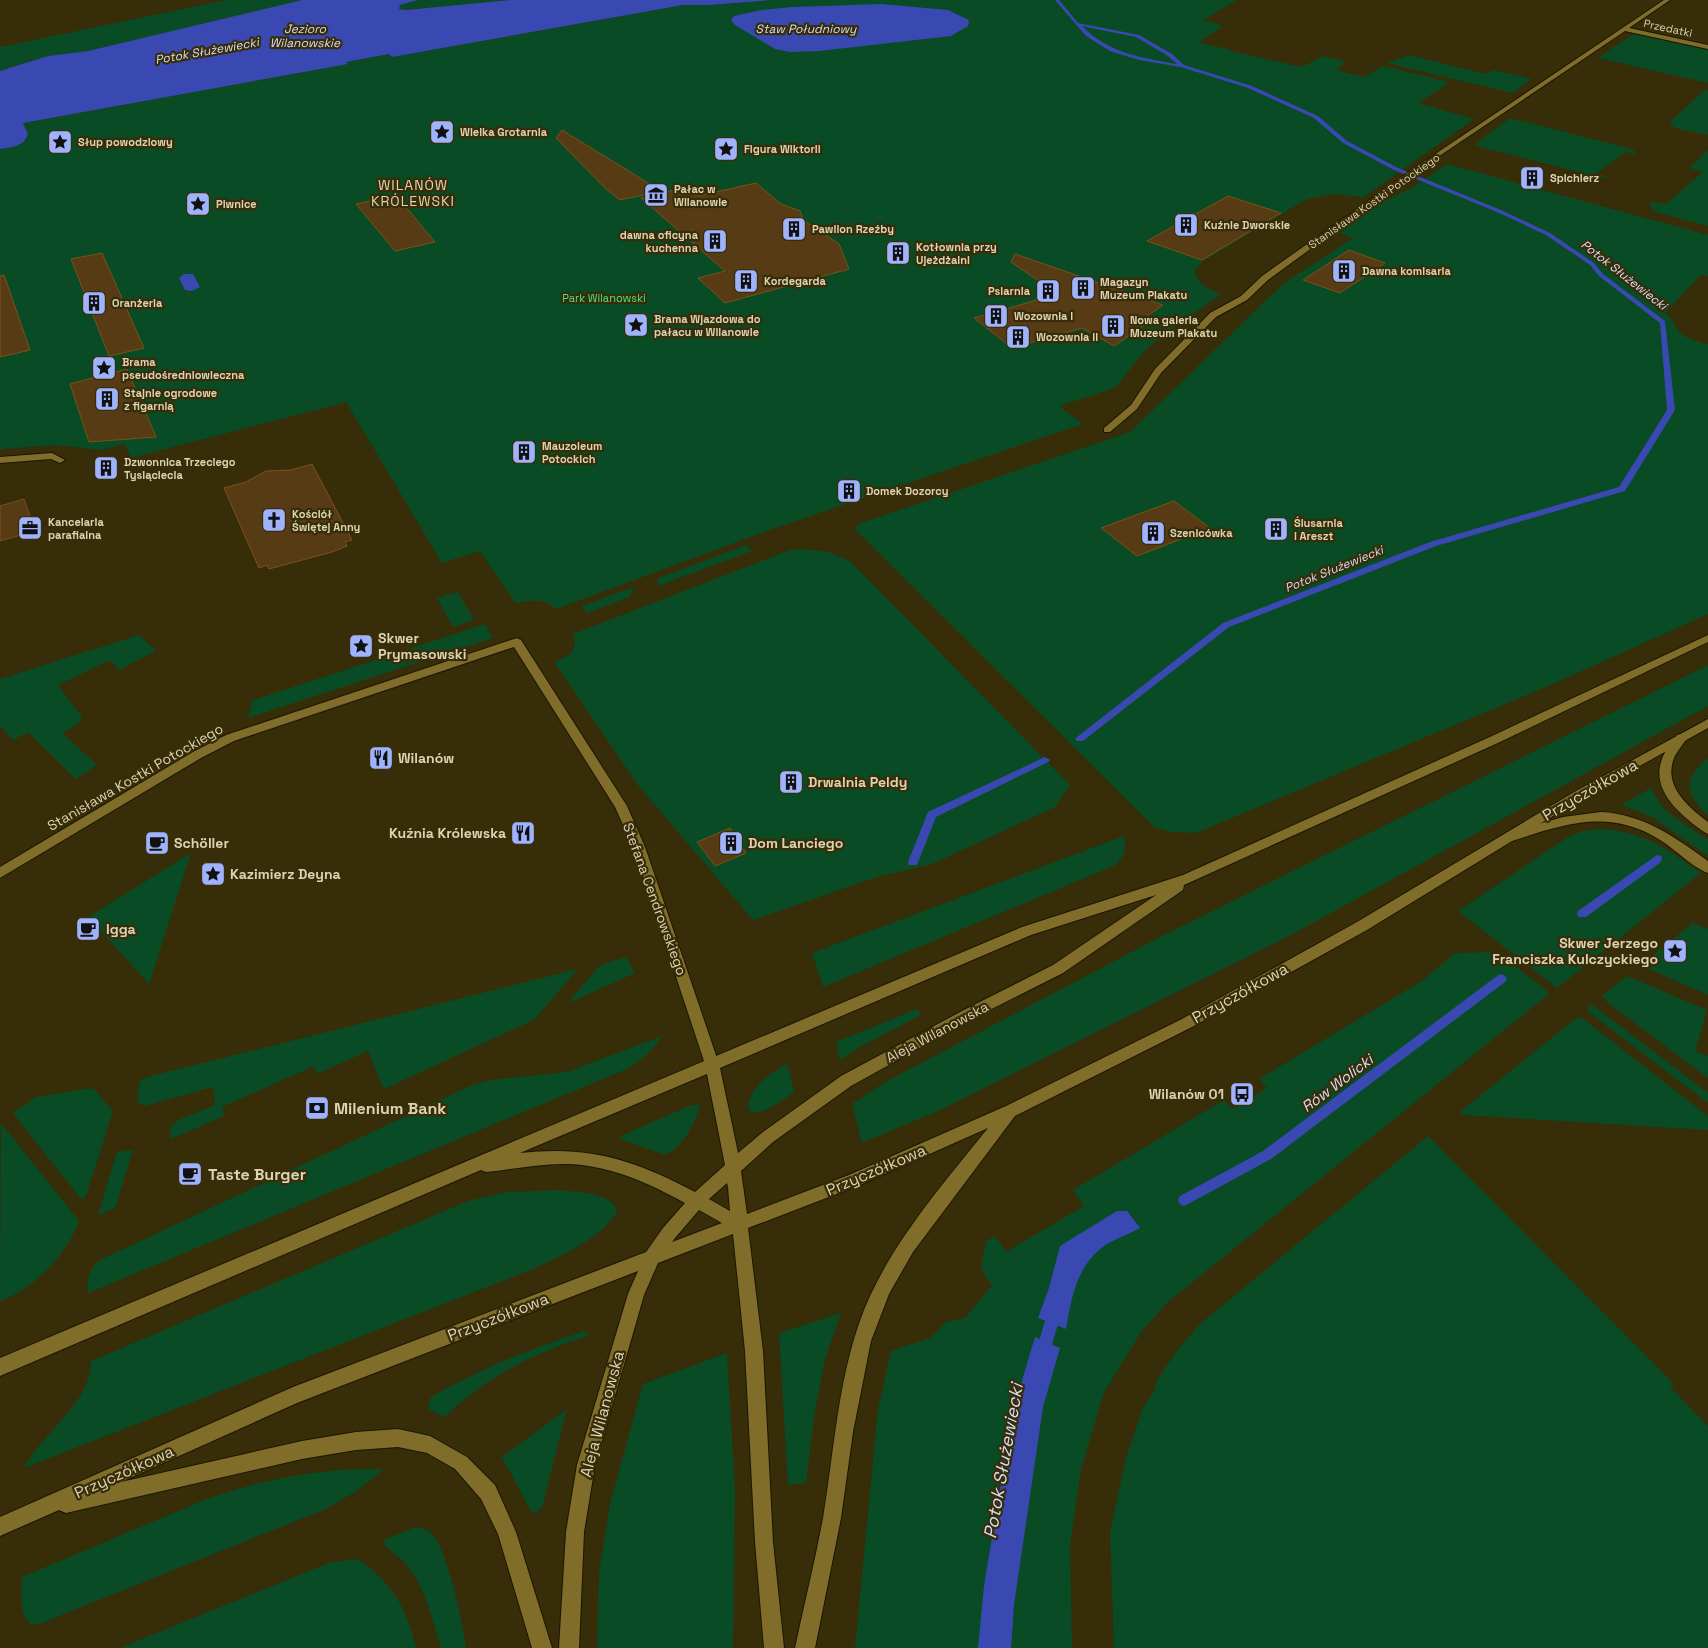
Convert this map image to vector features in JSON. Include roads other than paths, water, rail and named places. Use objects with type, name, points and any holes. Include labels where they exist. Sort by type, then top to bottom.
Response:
[{"type":"main road","name":"Stanisława Kostki Potockiego","points":[[1107,430],[1134,407],[1158,371],[1213,314],[1244,298],[1265,278],[1418,168],[1667,0]]},
{"type":"main road","name":"Przedatki","points":[[1624,29],[1708,46]]},
{"type":"main road","points":[[0,460],[52,456],[60,460]]},
{"type":"main road","points":[[0,1367],[1027,931],[1188,879],[1496,739],[1708,638]]},
{"type":"main road","name":"Stanisława Kostki Potockiego","points":[[0,873],[197,755],[230,738],[517,642]]},
{"type":"main road","name":"Stefana Cendrowskiego","points":[[517,642],[622,806],[639,847],[712,1064],[724,1108],[740,1225]]},
{"type":"main road","name":"Przyczółkowa","points":[[0,1527],[292,1396],[854,1180],[1011,1111],[1186,1023],[1362,926],[1580,794],[1708,723]]},
{"type":"main road","points":[[1682,738],[1668,757],[1664,773],[1666,786],[1677,802],[1708,829]]},
{"type":"main road","points":[[1510,837],[1556,822],[1615,817],[1641,824],[1664,837],[1708,868]]},
{"type":"main road","name":"Aleja Wilanowska","points":[[568,1648],[575,1532],[586,1464],[636,1294],[652,1258],[669,1232],[697,1200],[768,1137],[846,1082],[967,1015],[1058,969],[1188,879]]},
{"type":"main road","points":[[805,1648],[832,1518],[844,1432],[862,1341],[882,1288],[932,1211],[1011,1111]]},
{"type":"main road","points":[[474,1166],[571,1157],[607,1162],[658,1181],[697,1200],[740,1225],[755,1362],[761,1506],[774,1648]]},
{"type":"main road","points":[[39,1511],[302,1450],[356,1441],[398,1438],[430,1445],[461,1464],[488,1492],[508,1532],[542,1648]]},
{"type":"water","name":"Jezioro Wilanowskie","points":[[302,0],[418,0],[400,5],[399,9],[406,10],[511,0],[772,0],[683,5],[392,57],[389,54],[346,62],[348,64],[23,123],[28,134],[24,142],[17,146],[0,149],[0,71],[48,56],[88,51]]},
{"type":"water","name":"Staw Południowy","points":[[881,4],[948,10],[969,20],[968,26],[951,36],[819,51],[790,52],[775,49],[735,25],[731,20],[734,16],[761,10]]},
{"type":"water","points":[[184,274],[193,274],[200,287],[192,291],[185,290],[179,278]]},
{"type":"water","points":[[1117,1211],[1127,1211],[1140,1228],[1108,1243],[1091,1258],[1076,1286],[1066,1329],[1038,1318],[1049,1288],[1060,1246]]},
{"type":"water","points":[[1035,1337],[1060,1348],[1043,1407],[1014,1605],[1011,1648],[978,1648],[984,1586],[1002,1477],[1002,1455],[1009,1436],[1017,1397]]},
{"type":"waterway","name":"Potok Służewiecki","points":[[1057,0],[1077,24]]},
{"type":"waterway","name":"Potok Służewiecki","points":[[1077,24],[1137,36],[1170,55],[1182,66]]},
{"type":"waterway","points":[[1077,24],[1099,44],[1112,50],[1125,55],[1182,66]]},
{"type":"waterway","name":"Potok Służewiecki","points":[[1080,739],[1226,625],[1433,544],[1622,489],[1671,410],[1663,322],[1601,275],[1592,264],[1548,234],[1499,211],[1396,169],[1345,142],[1316,117],[1250,87],[1182,66]]},
{"type":"waterway","name":"Potok Służewiecki","points":[[913,862],[932,815],[1045,760]]},
{"type":"waterway","points":[[1582,914],[1657,859]]},
{"type":"waterway","name":"Rów Wolicki","points":[[1184,1200],[1267,1155],[1501,979]]},
{"type":"waterway","name":"Potok Służewiecki","points":[[1042,1354],[1055,1311]]},
{"type":"place","name":"Wielka Grotarnia","points":[[442,132]]},
{"type":"place","name":"Słup powodziowy","points":[[60,142]]},
{"type":"place","name":"Figura Wiktorii","points":[[726,149]]},
{"type":"place","name":"Spichlerz","points":[[1532,178]]},
{"type":"place","name":"Pałac w Wilanowie","points":[[656,195]]},
{"type":"place","name":"Piwnice","points":[[198,204]]},
{"type":"place","name":"Kuźnie Dworskie","points":[[1186,225]]},
{"type":"place","name":"Pawilon Rzeźby","points":[[794,229]]},
{"type":"place","name":"dawna oficyna kuchenna","points":[[715,241]]},
{"type":"place","name":"Kotłownia przy Ujeżdżalni","points":[[898,253]]},
{"type":"place","name":"Dawna komisaria","points":[[1344,271]]},
{"type":"place","name":"Kordegarda","points":[[746,281]]},
{"type":"place","name":"Magazyn Muzeum Plakatu","points":[[1083,288]]},
{"type":"place","name":"Psiarnia","points":[[1048,291]]},
{"type":"place","name":"Oranżeria","points":[[94,303]]},
{"type":"place","name":"Wozownia I","points":[[996,316]]},
{"type":"place","name":"Brama Wjazdowa do pałacu w Wilanowie","points":[[636,325]]},
{"type":"place","name":"Nowa galeria Muzeum Plakatu","points":[[1113,326]]},
{"type":"place","name":"Wozownia II","points":[[1018,337]]},
{"type":"place","name":"Brama pseudośredniowieczna","points":[[104,368]]},
{"type":"place","name":"Stajnie ogrodowe z figarnią","points":[[107,399]]},
{"type":"place","name":"Mauzoleum Potockich","points":[[524,452]]},
{"type":"place","name":"Dzwonnica Trzeciego Tysiąclecia","points":[[106,468]]},
{"type":"place","name":"Domek Dozorcy","points":[[849,491]]},
{"type":"place","name":"Kościół Świętej Anny","points":[[274,520]]},
{"type":"place","name":"Kancelaria parafialna","points":[[30,528]]},
{"type":"place","name":"Ślusarnia i Areszt","points":[[1276,529]]},
{"type":"place","name":"Szenicówka","points":[[1153,533]]},
{"type":"place","name":"Skwer Prymasowski","points":[[361,646]]},
{"type":"place","name":"Wilanów","points":[[381,758]]},
{"type":"place","name":"Drwalnia Peldy","points":[[791,782]]},
{"type":"place","name":"Kuźnia Królewska","points":[[523,833]]},
{"type":"place","name":"Schöller","points":[[157,843]]},
{"type":"place","name":"Dom Lanciego","points":[[731,843]]},
{"type":"place","name":"Kazimierz Deyna","points":[[213,874]]},
{"type":"place","name":"Igga","points":[[88,929]]},
{"type":"place","name":"Skwer Jerzego Franciszka Kulczyckiego","points":[[1675,951]]},
{"type":"place","name":"Wilanów 01","points":[[1242,1094]]},
{"type":"place","name":"Milenium Bank","points":[[317,1108]]},
{"type":"place","name":"Taste Burger","points":[[190,1174]]},
{"type":"district","name":"WILANÓW KRÓLEWSKI","points":[[413,194]]},
{"type":"park label","name":"Park Wilanowski","points":[[604,298]]}]
